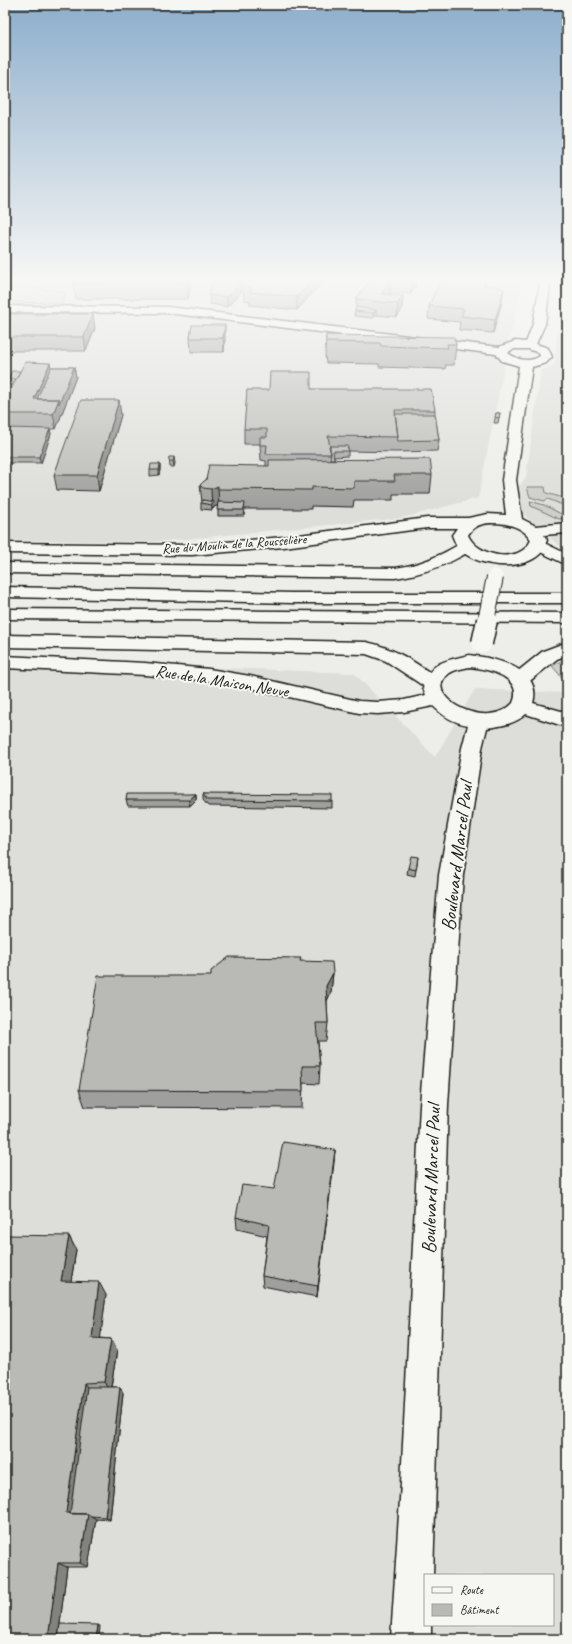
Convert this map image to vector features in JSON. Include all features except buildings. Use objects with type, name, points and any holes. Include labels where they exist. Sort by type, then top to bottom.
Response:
[{"type":"main road","points":[[502,355],[507,359],[526,363],[539,362],[546,357],[545,355]]},
{"type":"main road","points":[[515,522],[509,480],[526,363]]},
{"type":"main road","points":[[5,568],[395,573],[424,568],[440,562],[464,543],[460,535],[462,530],[477,521],[496,500],[509,480]]},
{"type":"main road","name":"Rue du Moulin de la Rousselière","points":[[5,548],[192,550],[284,542],[433,523],[477,521],[499,518],[515,522],[567,560]]},
{"type":"main road","name":"Rue du Moulin de la Rousselière","points":[[414,526],[436,530],[464,543],[479,555],[498,560]]},
{"type":"main road","points":[[479,662],[498,560],[528,556],[533,553],[536,538],[567,528]]},
{"type":"main road","points":[[5,592],[300,598],[567,598]]},
{"type":"main road","points":[[5,614],[567,618]]},
{"type":"main road","points":[[5,641],[366,648],[398,658],[434,691],[440,705],[453,714],[479,721],[493,721],[505,718],[518,710],[522,706],[525,699],[525,692],[519,680],[502,668],[469,661],[452,665],[438,672],[434,691]]},
{"type":"main road","points":[[519,680],[550,655],[567,648]]},
{"type":"main road","name":"Rue de la Maison Neuve","points":[[5,662],[137,669],[202,675],[250,682],[359,707],[378,708],[404,706],[434,691]]},
{"type":"main road","points":[[522,706],[560,718],[567,718]]},
{"type":"main road","name":"Boulevard Marcel Paul","points":[[410,1639],[419,1475],[434,1105],[452,868],[472,748],[479,721]]},
{"type":"shaded area","points":[[5,355],[504,355],[504,368],[478,498],[402,518],[154,542],[5,540]]},
{"type":"shaded area","points":[[556,355],[567,355],[567,553],[522,513],[517,499],[518,488],[526,477],[541,370],[555,365]]},
{"type":"shaded area","points":[[527,487],[545,487],[546,493],[567,499],[567,511],[562,509],[565,506],[548,499],[544,501],[530,497]]},
{"type":"shaded area","points":[[530,501],[544,505],[567,518],[559,519],[531,506]]},
{"type":"shaded area","points":[[567,658],[567,686],[552,666]]},
{"type":"shaded area","points":[[5,660],[354,673],[435,757],[475,689],[567,693],[567,1639],[5,1639]]}]
